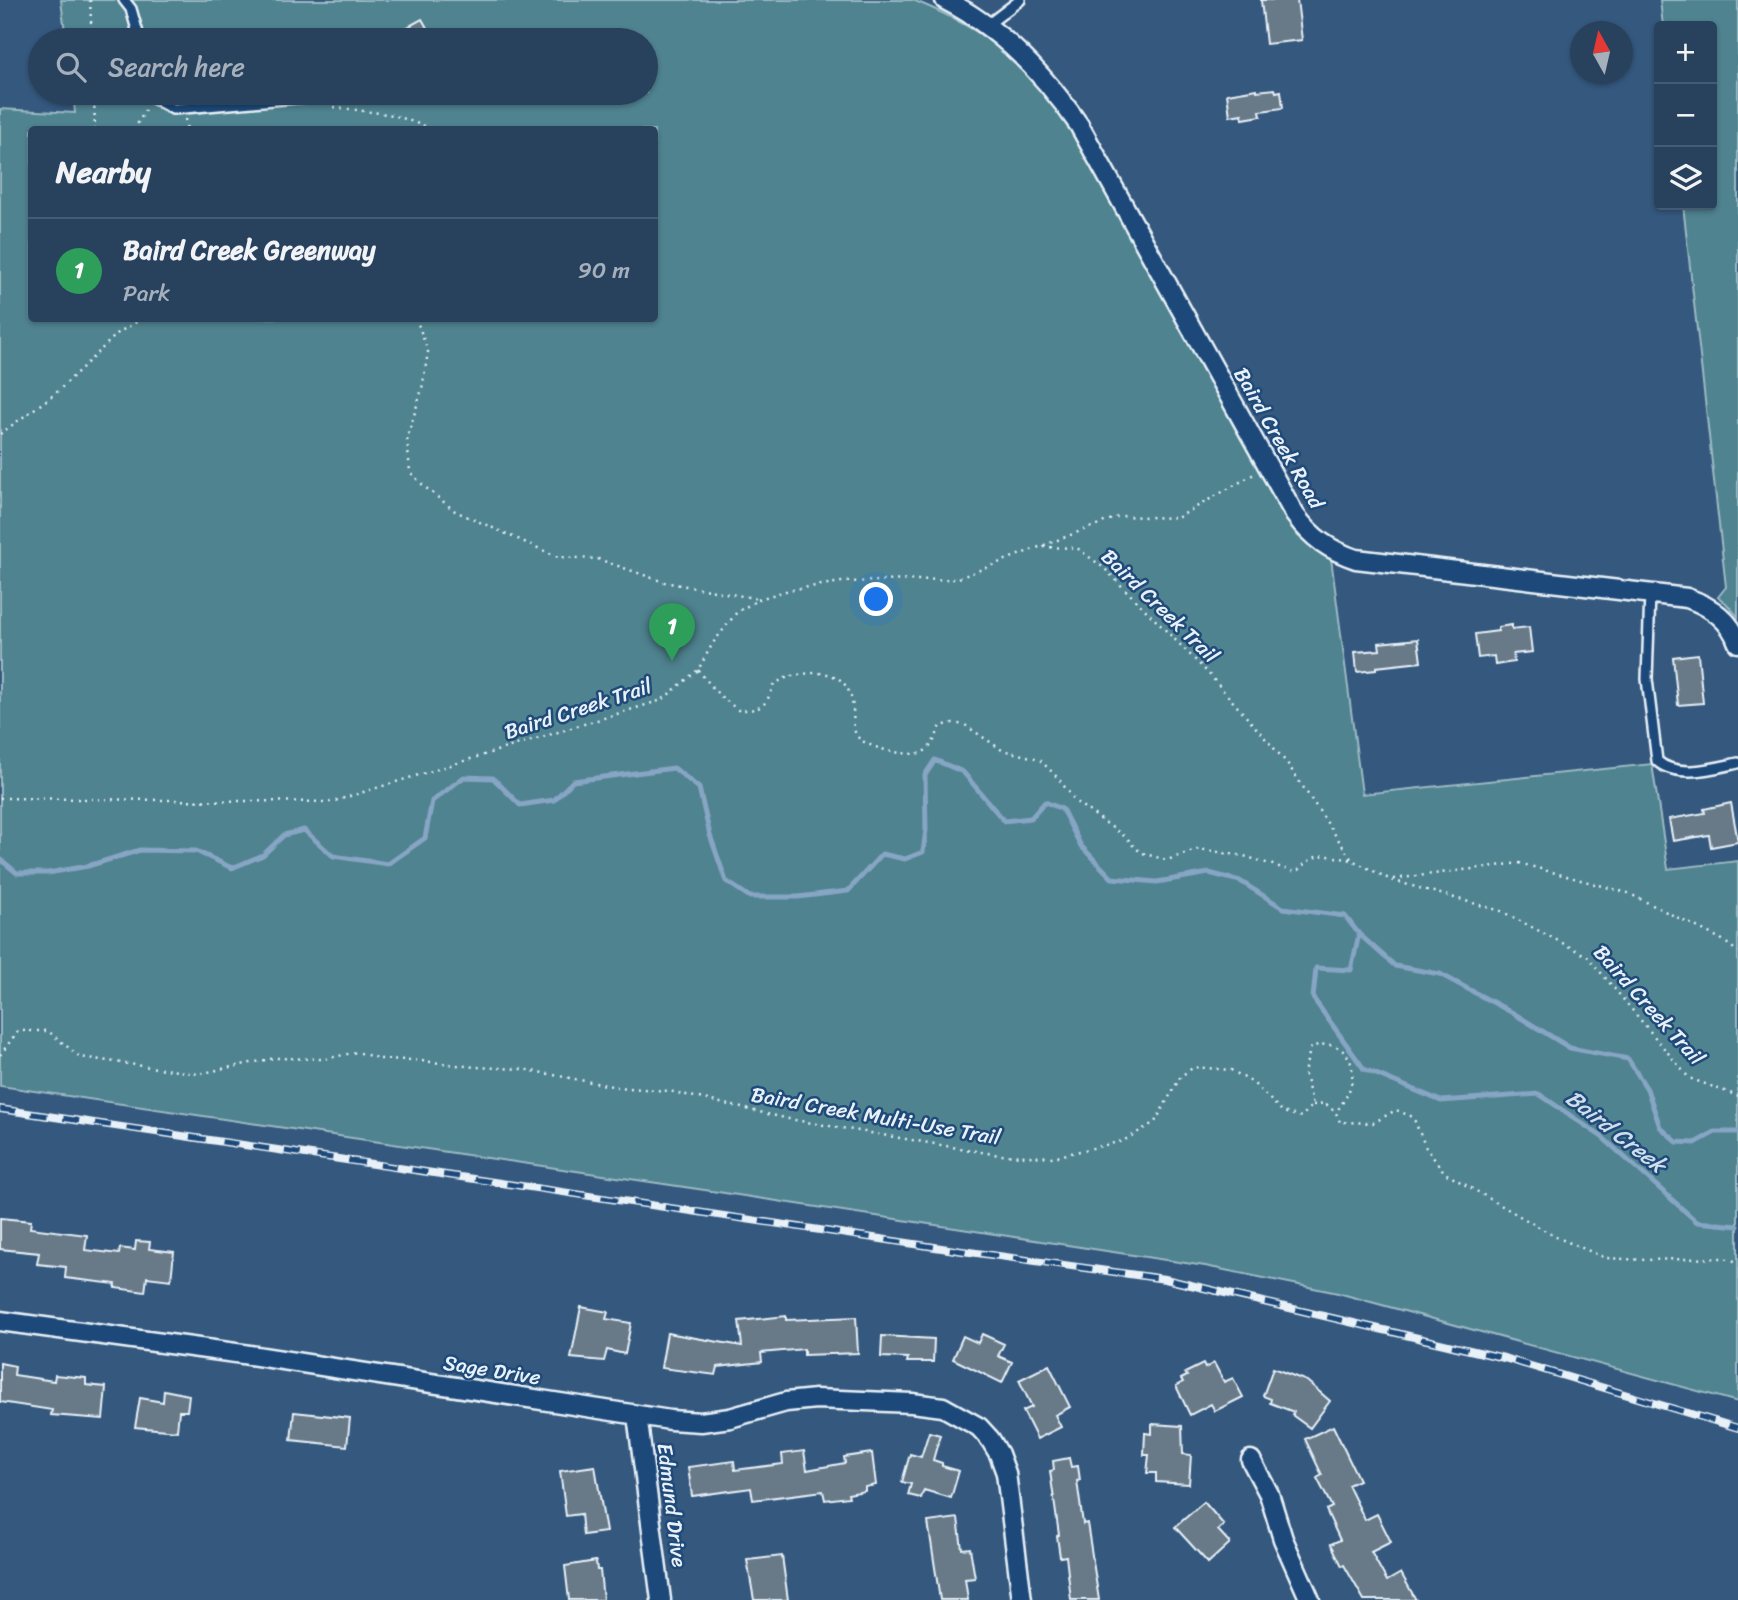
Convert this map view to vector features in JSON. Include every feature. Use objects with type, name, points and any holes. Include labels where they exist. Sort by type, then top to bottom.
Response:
[{"type":"street","name":"Baird Creek Road","points":[[945,0],[1007,42],[1038,71],[1079,125],[1295,515],[1307,531],[1323,545],[1356,558],[1687,598],[1702,603],[1726,622],[1738,643]]},
{"type":"street","name":"Sage Drive","points":[[0,1321],[243,1354],[637,1415],[701,1422],[730,1418],[786,1402],[816,1399],[943,1408],[974,1423],[990,1439],[999,1454],[1006,1473],[1022,1600]]},
{"type":"street","name":"Edmund Drive","points":[[637,1415],[661,1600]]},
{"type":"street","points":[[1251,1460],[1269,1494],[1283,1539],[1310,1600]]},
{"type":"lane","points":[[124,0],[131,9],[137,28]]},
{"type":"lane","points":[[986,26],[1020,0]]},
{"type":"lane","points":[[167,105],[173,109],[215,105]]},
{"type":"lane","points":[[1650,593],[1647,679],[1657,761],[1676,770],[1716,768],[1738,763]]},
{"type":"path","points":[[90,0],[91,28]]},
{"type":"path","points":[[94,105],[95,126]]},
{"type":"path","points":[[136,126],[147,105]]},
{"type":"path","points":[[332,105],[394,114],[425,126]]},
{"type":"path","points":[[0,434],[56,393],[118,332],[137,322]]},
{"type":"path","points":[[417,322],[428,352],[422,389],[407,438],[410,472],[455,512],[558,557],[598,559],[664,582],[759,599]]},
{"type":"path","points":[[1040,546],[1120,516],[1177,518],[1268,466]]},
{"type":"path","name":"Baird Creek Trail","points":[[0,798],[331,802],[662,700],[698,670],[713,643],[737,612],[759,599],[789,590],[842,582],[956,579],[1040,546],[1077,548],[1104,568],[1207,673],[1287,763],[1352,859],[1391,880],[1500,911],[1587,956],[1689,1078],[1738,1096]]},
{"type":"path","points":[[698,670],[719,695],[738,710],[760,708],[768,702],[773,685],[795,674],[823,673],[836,676],[850,696],[856,735],[866,744],[877,748],[914,754],[924,752],[932,745],[941,726],[953,723],[965,725],[1002,750],[1039,759],[1076,802],[1127,838],[1135,848],[1156,858],[1167,860],[1199,849],[1244,856],[1292,871],[1298,871],[1308,859],[1318,855],[1352,859]]},
{"type":"path","points":[[1391,880],[1519,863],[1628,893],[1721,939],[1738,952]]},
{"type":"path","name":"Baird Creek Multi-Use Trail","points":[[0,1055],[18,1031],[48,1031],[80,1057],[198,1074],[275,1058],[325,1059],[357,1052],[380,1059],[523,1069],[617,1087],[669,1091],[789,1119],[999,1155],[1054,1157],[1123,1141],[1155,1122],[1181,1076],[1194,1067],[1231,1070],[1253,1083],[1283,1112],[1301,1117],[1313,1105]]},
{"type":"path","points":[[1336,1113],[1349,1092],[1352,1074],[1349,1057],[1341,1048],[1325,1042],[1311,1046],[1304,1072],[1313,1105],[1325,1103],[1336,1113],[1340,1122],[1373,1123],[1396,1110],[1413,1117],[1426,1148],[1445,1173],[1556,1237],[1606,1258],[1644,1261],[1724,1258],[1738,1262]]},
{"type":"green space","points":[[61,0],[913,0],[960,22],[990,40],[1034,79],[1068,126],[1283,513],[1298,536],[1331,558],[1362,794],[1652,764],[1668,869],[1738,861],[1738,1402],[1338,1293],[1205,1266],[0,1086],[0,109],[75,113],[74,105],[658,105],[658,28],[64,28]]},
{"type":"green space","points":[[1660,0],[1738,0],[1738,617],[1718,597],[1726,587],[1684,210],[1717,210],[1717,21],[1662,21]]},
{"type":"building","points":[[1261,0],[1297,0],[1302,40],[1266,44]]},
{"type":"building","points":[[422,19],[427,28],[406,28]]},
{"type":"building","points":[[1257,89],[1281,91],[1283,108],[1260,111],[1261,116],[1243,119],[1242,114],[1230,116],[1227,94]]},
{"type":"building","points":[[1512,625],[1512,629],[1529,627],[1532,652],[1513,654],[1514,662],[1495,665],[1494,656],[1478,658],[1475,634],[1498,631],[1498,627]]},
{"type":"building","points":[[1418,639],[1421,662],[1357,672],[1355,652],[1380,650],[1379,643]]},
{"type":"building","points":[[1698,654],[1703,703],[1678,705],[1673,657]]},
{"type":"building","points":[[1731,803],[1738,842],[1711,847],[1709,835],[1673,841],[1669,819],[1705,813],[1704,809]]},
{"type":"building","points":[[0,1218],[31,1221],[30,1228],[87,1235],[85,1250],[119,1254],[120,1248],[135,1250],[136,1241],[150,1242],[149,1249],[174,1252],[171,1280],[147,1277],[145,1292],[115,1288],[116,1284],[65,1278],[66,1267],[37,1264],[39,1253],[0,1249]]},
{"type":"building","points":[[581,1307],[608,1312],[606,1319],[631,1323],[625,1354],[607,1350],[604,1361],[571,1358]]},
{"type":"building","points":[[786,1316],[786,1320],[856,1317],[858,1353],[804,1355],[804,1349],[761,1353],[762,1362],[718,1367],[716,1375],[661,1368],[667,1333],[742,1346],[739,1321]]},
{"type":"building","points":[[982,1334],[1004,1344],[998,1356],[1012,1362],[1002,1383],[953,1359],[963,1336],[978,1343]]},
{"type":"building","points":[[882,1336],[934,1339],[933,1362],[907,1362],[908,1358],[881,1357]]},
{"type":"building","points":[[0,1363],[15,1366],[14,1375],[54,1381],[55,1375],[86,1378],[86,1385],[106,1387],[103,1419],[51,1415],[52,1410],[0,1402]]},
{"type":"building","points":[[1214,1363],[1224,1382],[1233,1378],[1243,1397],[1215,1411],[1211,1404],[1190,1415],[1176,1386],[1183,1382],[1181,1379],[1187,1376],[1185,1373],[1203,1364],[1205,1368]]},
{"type":"building","points":[[1049,1365],[1070,1407],[1055,1415],[1061,1427],[1037,1439],[1023,1411],[1032,1407],[1019,1380]]},
{"type":"building","points":[[1273,1368],[1307,1381],[1330,1401],[1310,1428],[1292,1415],[1294,1412],[1270,1403],[1271,1399],[1263,1396]]},
{"type":"building","points":[[164,1390],[189,1395],[187,1411],[179,1411],[177,1431],[135,1427],[140,1398],[163,1402]]},
{"type":"building","points":[[294,1412],[350,1418],[347,1446],[291,1440]]},
{"type":"building","points":[[1152,1424],[1182,1426],[1183,1454],[1191,1455],[1189,1484],[1156,1482],[1156,1473],[1147,1473],[1149,1455],[1144,1455],[1145,1433],[1152,1434]]},
{"type":"building","points":[[1333,1426],[1359,1480],[1348,1485],[1365,1520],[1377,1514],[1391,1542],[1371,1552],[1387,1581],[1401,1573],[1416,1600],[1364,1600],[1331,1544],[1340,1540],[1326,1510],[1332,1507],[1317,1478],[1322,1475],[1305,1439]]},
{"type":"building","points":[[929,1432],[940,1435],[933,1460],[959,1471],[951,1498],[924,1490],[921,1498],[908,1495],[911,1484],[902,1482],[910,1454],[921,1457]]},
{"type":"building","points":[[804,1451],[807,1470],[845,1463],[844,1457],[872,1453],[876,1485],[865,1487],[865,1491],[848,1494],[849,1497],[825,1500],[823,1491],[753,1500],[751,1488],[692,1496],[688,1467],[734,1461],[735,1470],[783,1464],[782,1454]]},
{"type":"building","points":[[1069,1458],[1071,1467],[1078,1466],[1080,1480],[1077,1481],[1083,1524],[1087,1523],[1099,1600],[1071,1600],[1066,1556],[1060,1557],[1050,1471],[1054,1470],[1053,1461]]},
{"type":"building","points":[[595,1466],[606,1532],[583,1535],[581,1514],[566,1516],[560,1471]]},
{"type":"building","points":[[1204,1502],[1224,1525],[1218,1530],[1230,1543],[1208,1563],[1175,1527]]},
{"type":"building","points":[[958,1518],[962,1549],[970,1548],[975,1578],[965,1579],[968,1600],[940,1600],[928,1522]]},
{"type":"building","points":[[782,1556],[788,1600],[754,1600],[747,1560]]},
{"type":"building","points":[[596,1561],[597,1570],[600,1570],[603,1600],[569,1600],[565,1566]]},
{"type":"waterway","name":"Baird Creek","points":[[0,859],[17,873],[48,873],[88,866],[140,850],[196,851],[232,868],[263,855],[284,835],[304,830],[333,856],[388,864],[425,838],[432,801],[464,777],[493,778],[520,805],[554,800],[573,781],[674,768],[699,788],[710,835],[726,881],[750,897],[798,897],[848,891],[882,854],[905,859],[923,852],[926,830],[925,775],[935,760],[963,772],[1004,821],[1031,818],[1045,802],[1062,809],[1081,846],[1112,878],[1157,882],[1209,873],[1240,881],[1283,908],[1345,916],[1359,934],[1351,970],[1316,968],[1313,998],[1364,1069],[1441,1101],[1539,1094],[1602,1137],[1697,1222],[1738,1226]]},
{"type":"waterway","name":"Baird Creek","points":[[1359,934],[1395,966],[1440,974],[1513,1013],[1570,1048],[1628,1059],[1647,1089],[1660,1127],[1677,1142],[1695,1143],[1715,1132],[1738,1132]]},
{"type":"railway","points":[[0,1109],[1165,1279],[1504,1358],[1738,1428]]},
{"type":"place","name":"Baird Creek Greenway","points":[[672,661]]}]
